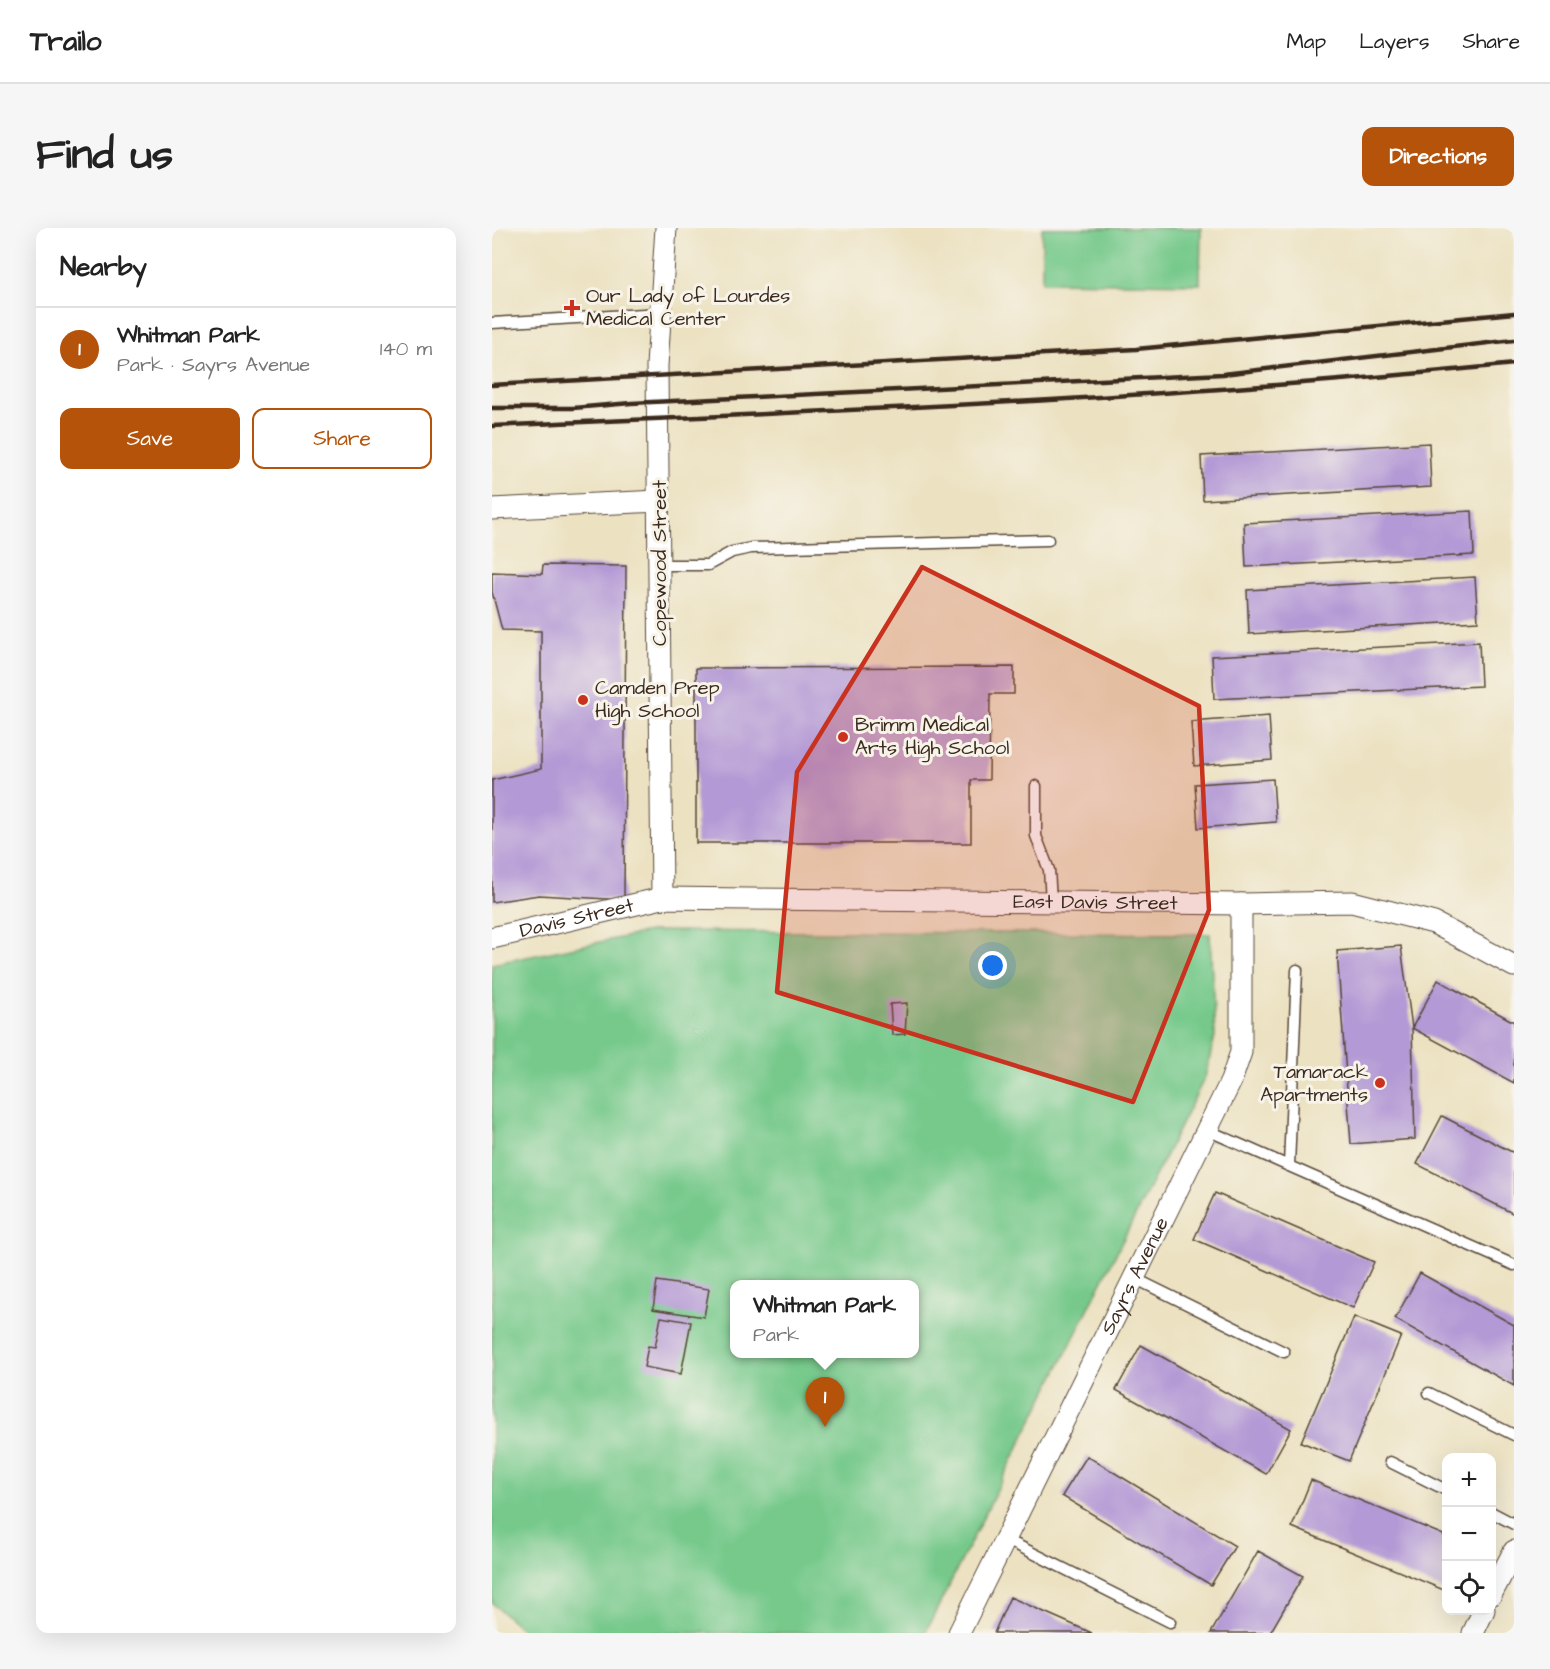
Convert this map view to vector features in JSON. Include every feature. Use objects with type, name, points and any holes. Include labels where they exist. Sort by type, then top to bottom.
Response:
[{"type":"street","name":"Copewood Street","points":[[663,898],[657,366],[666,228]]},
{"type":"street","points":[[492,509],[659,501]]},
{"type":"street","name":"East Davis Street","points":[[663,898],[1051,900],[1241,904],[1352,902],[1434,923],[1514,966]]},
{"type":"street","name":"Davis Street","points":[[492,938],[663,898]]},
{"type":"street","name":"Sayrs Avenue","points":[[959,1633],[1232,1081],[1241,1052],[1241,904]]},
{"type":"street","points":[[1496,1585],[1514,1551]]},
{"type":"street","points":[[1473,1633],[1482,1615]]},
{"type":"lane","points":[[492,323],[661,313]]},
{"type":"lane","points":[[659,565],[708,565],[732,552],[751,548],[1048,540]]},
{"type":"lane","points":[[1036,786],[1036,836],[1049,870],[1051,900]]},
{"type":"lane","points":[[1289,1166],[1297,970]]},
{"type":"lane","points":[[1207,1130],[1514,1265]]},
{"type":"lane","points":[[1134,1278],[1284,1352]]},
{"type":"lane","points":[[1429,1393],[1514,1435]]},
{"type":"lane","points":[[1390,1462],[1442,1488]]},
{"type":"lane","points":[[1496,1515],[1514,1524]]},
{"type":"lane","points":[[1005,1539],[1170,1622]]},
{"type":"highlighted area","points":[[922,567],[1199,706],[1209,910],[1133,1102],[777,992],[797,772]]},
{"type":"green space","points":[[1042,228],[1201,228],[1200,284],[1042,282]]},
{"type":"green space","points":[[654,931],[1210,934],[1215,1036],[1205,1077],[925,1633],[526,1633],[492,1603],[492,964]]},
{"type":"building","points":[[1429,443],[1431,487],[1203,500],[1201,456]]},
{"type":"building","points":[[1472,511],[1474,555],[1246,567],[1244,523]]},
{"type":"building","name":"Camden Prep High School","points":[[543,565],[626,566],[624,900],[539,895],[492,902],[492,780],[541,769],[541,631],[502,630],[492,592],[492,572],[542,574]]},
{"type":"building","points":[[1475,577],[1478,621],[1249,634],[1247,590]]},
{"type":"building","points":[[1479,642],[1481,686],[1214,699],[1212,656]]},
{"type":"building","name":"Brimm Medical Arts High School","points":[[1014,667],[1014,694],[990,694],[989,780],[971,780],[971,843],[696,843],[696,668]]},
{"type":"building","points":[[1269,716],[1272,760],[1194,766],[1191,722]]},
{"type":"building","points":[[1273,779],[1276,822],[1198,828],[1195,784]]},
{"type":"building","name":"Tamarack Apartments","points":[[1401,946],[1412,1028],[1415,1139],[1351,1144],[1337,951]]},
{"type":"building","points":[[1438,980],[1514,1022],[1514,1083],[1412,1028]]},
{"type":"building","points":[[907,1003],[905,1034],[892,1035],[890,1004]]},
{"type":"building","points":[[1442,1116],[1514,1153],[1514,1214],[1417,1164]]},
{"type":"building","points":[[1215,1193],[1374,1262],[1353,1308],[1194,1239]]},
{"type":"building","points":[[1420,1273],[1514,1325],[1514,1386],[1395,1319]]},
{"type":"building","points":[[657,1281],[709,1289],[704,1317],[653,1309]]},
{"type":"building","points":[[661,1317],[691,1322],[681,1374],[644,1367],[648,1346],[655,1347]]},
{"type":"building","points":[[1354,1317],[1401,1336],[1349,1461],[1301,1442]]},
{"type":"building","points":[[1141,1345],[1291,1429],[1266,1474],[1116,1390]]},
{"type":"building","points":[[1087,1456],[1235,1546],[1211,1585],[1062,1496]]},
{"type":"building","points":[[1311,1480],[1442,1534],[1442,1589],[1292,1527]]},
{"type":"building","points":[[1258,1551],[1303,1576],[1270,1633],[1211,1633]]},
{"type":"building","points":[[1010,1597],[1092,1633],[994,1633]]},
{"type":"railway","points":[[492,385],[1136,349],[1514,313]]},
{"type":"railway","points":[[492,408],[573,408],[631,403],[1223,374],[1514,340]]},
{"type":"railway","points":[[492,426],[1132,395],[1514,364]]},
{"type":"place","name":"Our Lady of Lourdes Medical Center","points":[[572,308]]},
{"type":"place","name":"Camden Prep High School","points":[[583,700]]},
{"type":"place","name":"Brimm Medical Arts High School","points":[[843,737]]},
{"type":"place","name":"Tamarack Apartments","points":[[1380,1083]]},
{"type":"place","name":"Whitman Park","points":[[825,1427]]}]
